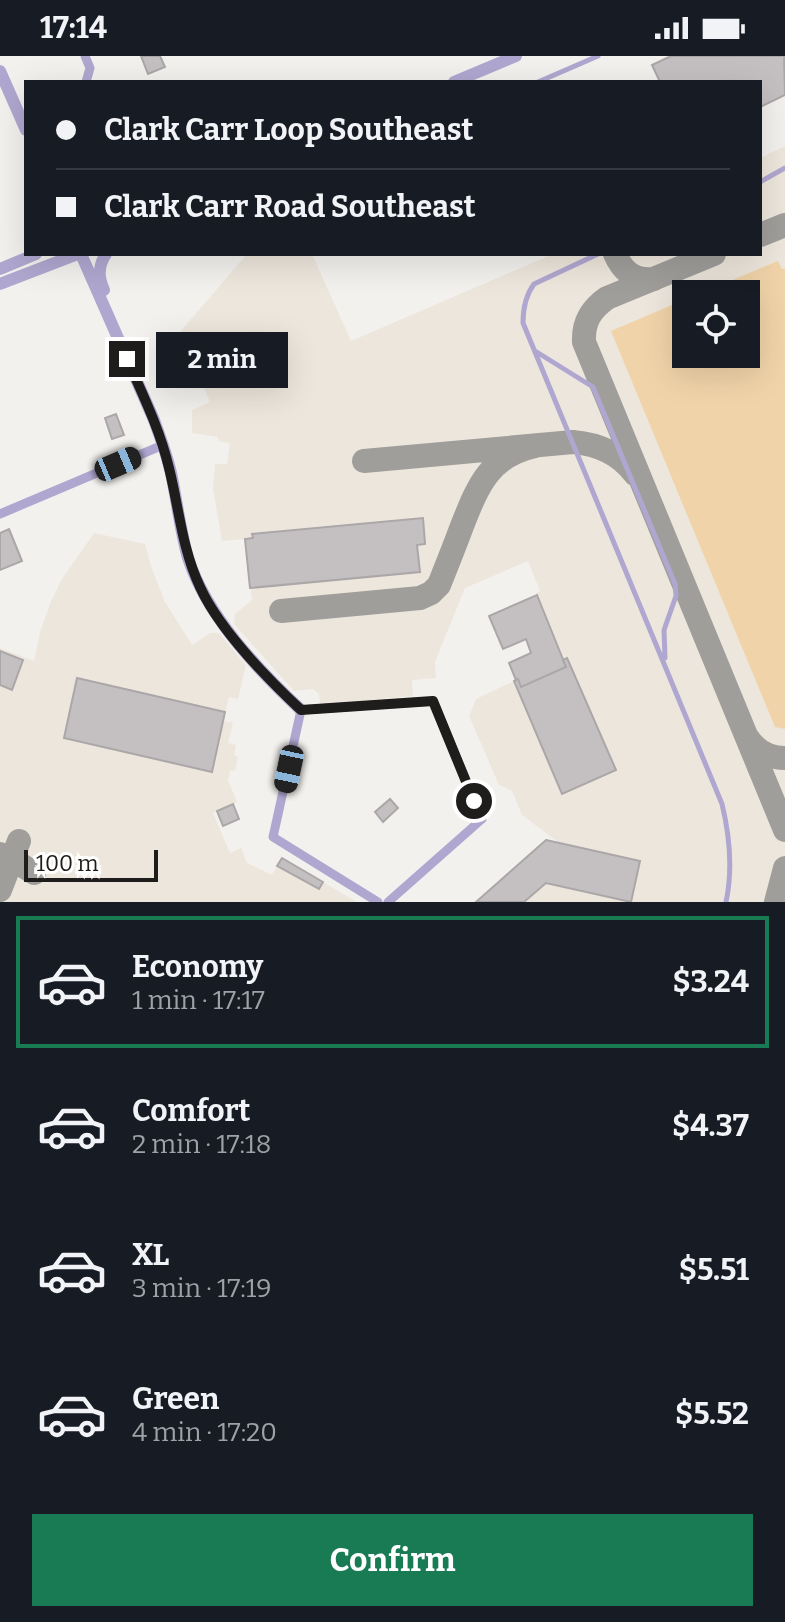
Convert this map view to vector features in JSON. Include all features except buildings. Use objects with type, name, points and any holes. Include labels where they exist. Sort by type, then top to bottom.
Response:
[{"type":"street","points":[[85,56],[90,68],[87,80]]},
{"type":"street","points":[[468,79],[516,56]]},
{"type":"street","points":[[0,71],[24,125]]},
{"type":"street","points":[[0,269],[31,256]]},
{"type":"street","points":[[0,284],[74,256]]},
{"type":"street","points":[[80,256],[163,445],[188,557],[204,595],[230,633],[301,710],[433,701],[482,819],[388,902]]},
{"type":"street","points":[[105,256],[100,278],[120,325],[120,342]]},
{"type":"street","points":[[0,514],[163,445]]},
{"type":"street","points":[[301,710],[273,837],[378,902]]},
{"type":"lane","points":[[543,80],[598,56]]},
{"type":"lane","points":[[762,181],[785,168]]},
{"type":"lane","points":[[594,256],[534,284],[524,304],[525,331],[722,804],[730,844],[726,902]]},
{"type":"lane","points":[[532,347],[541,356],[589,384],[596,395],[675,584],[676,596],[664,630],[665,659],[670,677]]},
{"type":"shaded area","points":[[785,146],[785,902],[476,902],[558,842],[522,815],[512,791],[499,785],[469,716],[476,699],[516,680],[509,663],[531,653],[525,640],[503,649],[489,616],[540,591],[528,561],[465,588],[435,662],[436,678],[413,680],[413,696],[320,705],[319,694],[313,689],[294,691],[234,624],[235,614],[252,600],[245,539],[222,541],[213,489],[215,464],[227,464],[230,443],[218,441],[218,437],[192,433],[192,410],[210,402],[180,332],[245,256],[313,256],[351,341],[548,256],[762,256],[762,157]]},
{"type":"shaded area","points":[[778,261],[785,269],[785,729],[775,727],[611,331],[672,305],[672,368],[760,368],[760,280],[733,280]]},
{"type":"shaded area","points":[[94,533],[145,544],[165,602],[192,645],[210,633],[219,633],[246,665],[238,699],[229,697],[223,721],[233,723],[228,743],[236,745],[234,755],[238,757],[235,771],[230,770],[228,780],[237,802],[233,804],[239,819],[223,826],[217,811],[213,813],[230,853],[241,848],[247,863],[272,875],[282,858],[357,902],[0,902],[0,648],[34,661],[51,601],[62,579]]},
{"type":"taxiway","points":[[762,234],[785,225]]},
{"type":"taxiway","points":[[616,256],[630,274],[654,279]]},
{"type":"taxiway","points":[[709,256],[607,298],[589,317],[584,342],[785,830]]},
{"type":"taxiway","points":[[364,461],[573,442],[608,451],[635,474]]},
{"type":"taxiway","points":[[281,611],[420,598],[431,593],[439,585],[474,498],[487,475],[506,457],[535,446]]},
{"type":"taxiway","points":[[747,737],[763,753],[785,758]]},
{"type":"taxiway","points":[[0,890],[19,841]]},
{"type":"taxiway","points":[[0,854],[34,873]]},
{"type":"taxiway","points":[[776,902],[785,868]]},
{"type":"route","points":[[127,359],[163,445],[182,534],[194,573],[208,602],[230,633],[301,710],[433,701],[474,801]]}]
